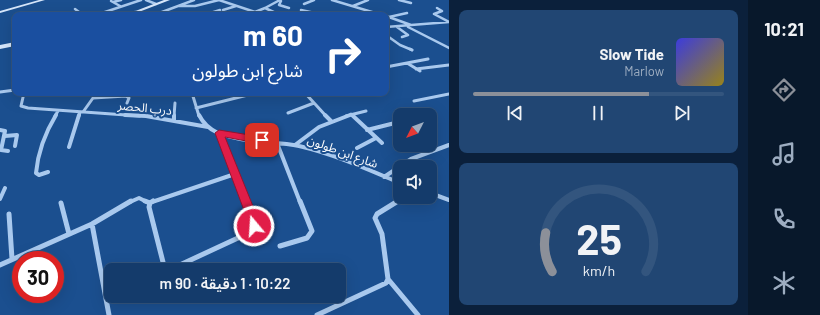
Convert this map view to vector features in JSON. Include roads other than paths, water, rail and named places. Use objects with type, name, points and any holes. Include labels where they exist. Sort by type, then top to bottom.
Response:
[{"type":"main road","points":[[0,12],[43,0]]},
{"type":"main road","points":[[135,12],[168,0]]},
{"type":"main road","points":[[0,47],[12,45]]},
{"type":"street","points":[[111,0],[120,6]]},
{"type":"street","points":[[114,2],[121,0]]},
{"type":"street","points":[[105,12],[141,0]]},
{"type":"street","points":[[146,0],[156,4]]},
{"type":"street","points":[[163,12],[194,0]]},
{"type":"street","points":[[180,6],[191,7],[219,0],[255,12],[280,0]]},
{"type":"street","points":[[280,0],[279,5],[289,8]]},
{"type":"street","points":[[304,4],[314,0]]},
{"type":"street","points":[[332,0],[372,12]]},
{"type":"street","points":[[353,6],[368,0]]},
{"type":"street","points":[[399,0],[411,3]]},
{"type":"street","points":[[223,10],[237,6]]},
{"type":"street","points":[[265,8],[274,12]]},
{"type":"street","points":[[437,8],[442,11],[434,14],[449,23]]},
{"type":"street","points":[[75,9],[79,12]]},
{"type":"street","points":[[215,12],[220,10]]},
{"type":"street","points":[[301,10],[310,12]]},
{"type":"street","points":[[389,17],[406,13]]},
{"type":"street","points":[[389,17],[413,26]]},
{"type":"street","points":[[389,27],[445,22],[449,23]]},
{"type":"street","points":[[407,26],[449,48]]},
{"type":"street","points":[[396,27],[408,35],[402,37]]},
{"type":"street","points":[[389,37],[400,45],[412,50]]},
{"type":"street","points":[[389,66],[428,59]]},
{"type":"street","points":[[407,62],[420,72]]},
{"type":"street","points":[[416,69],[449,64]]},
{"type":"street","points":[[0,92],[12,90]]},
{"type":"street","points":[[414,101],[449,94]]},
{"type":"street","name":"درب الحصر","points":[[23,96],[21,104],[23,107],[58,111],[146,116],[208,127]]},
{"type":"street","points":[[69,147],[82,112],[91,99],[97,96],[126,96],[129,98],[127,104]]},
{"type":"street","points":[[193,96],[202,122],[208,127]]},
{"type":"street","points":[[196,108],[244,96]]},
{"type":"street","points":[[308,96],[331,120]]},
{"type":"street","points":[[174,120],[175,103]]},
{"type":"street","points":[[288,113],[314,103]]},
{"type":"street","points":[[48,172],[38,175],[36,173],[36,165],[41,143],[48,127],[58,111]]},
{"type":"street","points":[[295,145],[304,136],[331,120],[366,111]]},
{"type":"street","points":[[351,114],[382,143]]},
{"type":"street","points":[[367,130],[393,124]]},
{"type":"street","name":"شارع ابن طولون","points":[[208,127],[219,133],[295,145],[327,154],[393,180]]},
{"type":"street","points":[[0,130],[4,131],[5,136],[1,150],[8,151]]},
{"type":"street","points":[[185,263],[247,235],[252,231],[253,221],[219,133]]},
{"type":"street","points":[[5,136],[16,135],[15,146]]},
{"type":"street","points":[[357,148],[376,138]]},
{"type":"street","points":[[277,143],[312,231],[307,238],[280,246]]},
{"type":"street","points":[[384,177],[411,158],[449,145]]},
{"type":"street","points":[[150,203],[154,200],[235,174]]},
{"type":"street","points":[[0,199],[5,188]]},
{"type":"street","points":[[437,196],[449,200]]},
{"type":"street","points":[[30,251],[92,224],[131,201],[139,198],[150,203]]},
{"type":"street","points":[[61,202],[69,234]]},
{"type":"street","points":[[150,203],[149,207],[163,263]]},
{"type":"street","points":[[393,204],[377,214],[375,218],[382,234],[388,279],[418,315]]},
{"type":"street","points":[[0,264],[12,259],[8,214]]},
{"type":"street","points":[[92,224],[109,315]]},
{"type":"street","points":[[317,315],[386,283],[388,279]]}]
